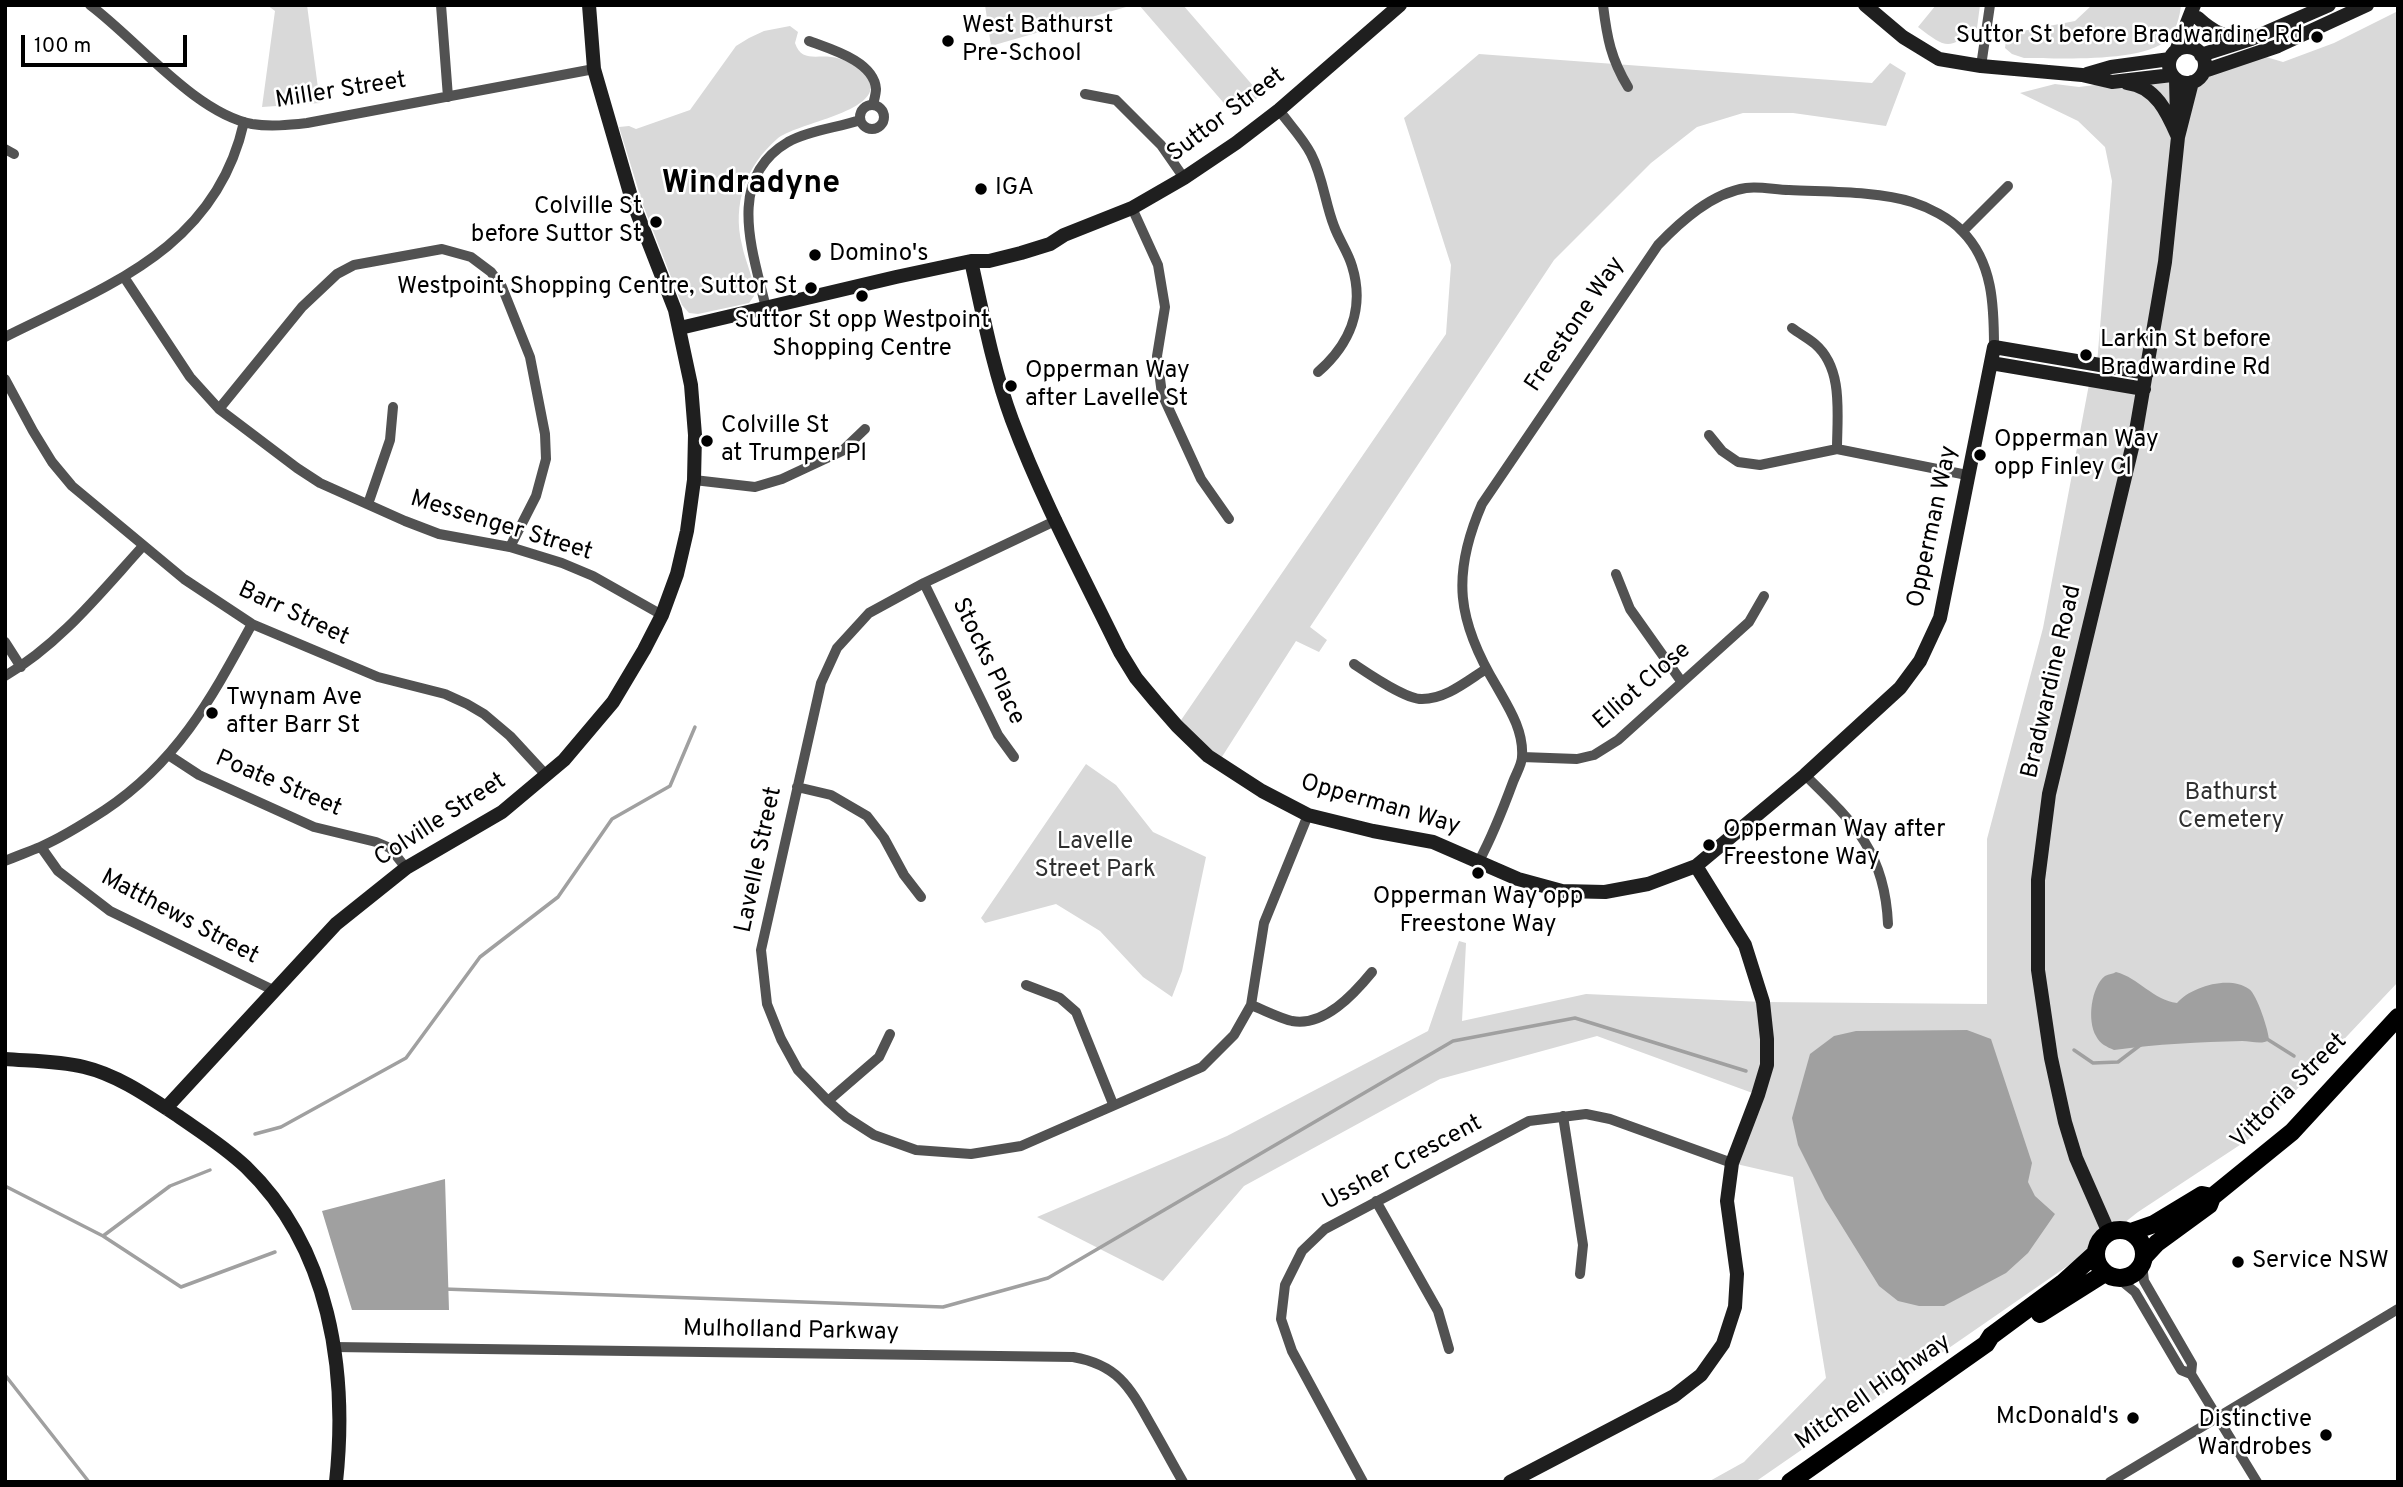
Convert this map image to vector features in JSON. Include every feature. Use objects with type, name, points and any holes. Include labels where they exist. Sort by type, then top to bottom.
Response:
[{"type":"highway","name":"Vittoria Street","points":[[2143,1261],[2157,1243],[2209,1205],[2212,1197],[2292,1132],[2398,1017]]},
{"type":"highway","name":"Vittoria Street","points":[[2131,1232],[2154,1224],[2202,1195],[2212,1197]]},
{"type":"highway","points":[[2116,1230],[2131,1232],[2141,1243],[2143,1261],[2132,1275],[2112,1276],[2097,1261],[2096,1253],[2102,1238],[2109,1233],[2116,1230]]},
{"type":"highway","name":"Mitchell Highway","points":[[1986,1344],[1991,1336],[2064,1282],[2096,1253]]},
{"type":"highway","name":"Mitchell Highway","points":[[1790,1482],[1986,1344],[2000,1340],[2071,1293],[2112,1276]]},
{"type":"street","name":"Miller Street","points":[[90,5],[193,94],[212,107],[244,121],[262,125],[291,125],[594,69]]},
{"type":"street","points":[[441,5],[448,97]]},
{"type":"street","name":"Colville Street","points":[[166,1108],[336,924],[406,868],[502,812],[580,743],[613,702],[662,615],[677,574],[688,531],[694,480],[695,435],[691,385],[680,328],[667,285],[632,200],[594,69],[589,5]]},
{"type":"street","name":"Suttor Street","points":[[680,328],[971,261],[989,261],[1021,253],[1050,244],[1064,235],[1132,208],[1184,178],[1236,143],[1279,110],[1400,5]]},
{"type":"street","points":[[1603,5],[1609,49],[1615,66],[1628,87]]},
{"type":"street","points":[[1865,5],[1912,43],[1938,59],[1981,66],[2082,75],[2134,84],[2157,98],[2167,112],[2178,137]]},
{"type":"street","points":[[1981,66],[1990,5]]},
{"type":"street","points":[[2082,75],[2173,55],[2188,47],[2200,53],[2251,39],[2329,5]]},
{"type":"street","points":[[2112,82],[2174,77],[2183,82],[2192,82],[2204,71],[2278,46],[2367,5]]},
{"type":"street","points":[[2196,10],[2215,32],[2251,39]]},
{"type":"street","points":[[2196,10],[2204,71]]},
{"type":"street","points":[[2174,77],[2169,67],[2196,10]]},
{"type":"street","points":[[809,41],[856,60],[874,83],[876,90],[873,106]]},
{"type":"street","name":"Bradwardine Road","points":[[2174,77],[2178,137]]},
{"type":"street","name":"Bradwardine Road","points":[[2109,1233],[2076,1158],[2051,1058],[2038,970],[2038,880],[2049,794],[2136,431],[2165,262],[2178,137],[2192,82]]},
{"type":"street","points":[[1085,94],[1116,100],[1161,145],[1184,178]]},
{"type":"street","points":[[873,106],[882,111],[884,119],[880,126],[870,130],[863,126],[860,120],[863,109],[873,106]]},
{"type":"street","points":[[1279,110],[1311,153],[1323,184],[1334,228],[1352,263],[1358,290],[1355,319],[1336,357],[1318,372]]},
{"type":"street","points":[[766,308],[750,242],[748,213],[753,183],[768,158],[790,141],[860,120]]},
{"type":"street","points":[[5,337],[124,277],[167,248],[204,208],[229,171],[238,150],[244,121]]},
{"type":"street","points":[[1963,231],[2008,186]]},
{"type":"street","name":"Freestone Way","points":[[1479,861],[1496,828],[1522,757],[1516,719],[1486,669],[1468,632],[1462,598],[1463,557],[1471,529],[1482,504],[1658,245],[1680,222],[1709,202],[1746,188],[1910,201],[1939,215],[1963,231],[1983,265],[1994,308],[1994,346],[1991,362]]},
{"type":"street","points":[[1132,208],[1158,265],[1166,307],[1157,356],[1162,394],[1201,479],[1229,519]]},
{"type":"street","points":[[219,409],[302,307],[337,274],[354,265],[442,249],[471,257],[491,272],[502,287],[530,357],[545,434],[546,459],[536,496],[510,547]]},
{"type":"street","name":"Opperman Way","points":[[971,261],[993,360],[1011,419],[1120,652],[1136,678],[1177,726],[1208,756],[1262,791],[1308,815],[1433,842],[1529,882],[1562,891],[1605,892],[1648,884],[1696,866],[1805,775],[1900,688],[1920,661],[1940,618],[1991,362]]},
{"type":"street","name":"Messenger Street","points":[[124,277],[190,377],[219,409],[320,483],[439,534],[510,547],[562,562],[593,576],[662,615]]},
{"type":"street","points":[[1792,328],[1816,345],[1829,360],[1837,387],[1837,449]]},
{"type":"street","points":[[1994,346],[2147,373]]},
{"type":"street","points":[[1991,362],[2144,389]]},
{"type":"street","name":"Barr Street","points":[[5,379],[52,462],[72,486],[218,603],[252,624],[378,677],[445,694],[467,704],[510,736],[546,775]]},
{"type":"street","points":[[368,504],[390,440],[393,407]]},
{"type":"street","points":[[694,480],[755,486],[782,479],[842,451],[865,429]]},
{"type":"street","points":[[1709,435],[1722,451],[1738,462],[1760,465],[1837,449],[1967,475]]},
{"type":"street","name":"Lavelle Street","points":[[1057,520],[924,583],[869,613],[837,648],[821,683],[761,950],[768,1004],[781,1039],[798,1070],[846,1117],[874,1135],[916,1150],[971,1154],[1021,1146],[1202,1067],[1234,1035],[1251,1005],[1264,923],[1308,815]]},
{"type":"street","points":[[5,676],[21,667],[70,626],[144,546]]},
{"type":"street","points":[[1616,574],[1630,608],[1681,681]]},
{"type":"street","name":"Stocks Place","points":[[924,583],[998,736],[1014,757]]},
{"type":"street","name":"Elliot Close","points":[[1522,757],[1577,759],[1594,755],[1618,740],[1749,622],[1764,596]]},
{"type":"street","points":[[5,861],[41,847],[104,811],[132,790],[170,755],[205,707],[252,624]]},
{"type":"street","points":[[5,642],[21,667]]},
{"type":"street","points":[[1354,664],[1384,684],[1421,699],[1451,692],[1486,669]]},
{"type":"street","name":"Poate Street","points":[[170,755],[207,779],[314,827],[390,848],[406,868]]},
{"type":"street","points":[[1805,775],[1848,817],[1870,849],[1887,895],[1888,924]]},
{"type":"street","points":[[797,787],[831,794],[867,816],[884,838],[904,875],[920,897]]},
{"type":"street","name":"Matthews Street","points":[[41,847],[58,871],[110,911],[273,990]]},
{"type":"street","points":[[1510,1482],[1674,1396],[1700,1375],[1723,1344],[1735,1307],[1737,1274],[1727,1201],[1732,1163],[1767,1065],[1767,1039],[1763,1002],[1745,944],[1696,866]]},
{"type":"street","points":[[1251,1005],[1291,1021],[1307,1022],[1353,996],[1372,972]]},
{"type":"street","points":[[1026,985],[1060,998],[1076,1012],[1113,1104]]},
{"type":"street","points":[[828,1101],[879,1057],[890,1034]]},
{"type":"street","points":[[5,1059],[86,1067],[127,1084],[213,1139],[266,1189],[300,1240],[326,1304],[334,1347],[341,1418],[336,1482]]},
{"type":"street","name":"Ussher Crescent","points":[[1363,1482],[1292,1351],[1282,1319],[1284,1285],[1302,1251],[1325,1229],[1529,1121],[1586,1114],[1609,1119],[1732,1163]]},
{"type":"street","points":[[1563,1116],[1583,1245],[1580,1274]]},
{"type":"street","points":[[1376,1201],[1438,1311],[1449,1349]]},
{"type":"street","points":[[2143,1261],[2144,1281],[2192,1364],[2191,1374]]},
{"type":"street","points":[[2112,1276],[2135,1292],[2182,1370],[2191,1374],[2257,1482]]},
{"type":"street","points":[[2110,1482],[2398,1309]]},
{"type":"street","name":"Mulholland Parkway","points":[[334,1347],[1073,1357],[1101,1364],[1113,1371],[1131,1389],[1183,1482]]},
{"type":"green space","points":[[267,5],[307,5],[320,103],[262,107],[275,11]]},
{"type":"green space","points":[[985,5],[1133,5],[991,46]]},
{"type":"green space","points":[[1139,5],[1183,5],[1261,95],[1235,116]]},
{"type":"green space","points":[[1936,5],[1980,5],[1977,28],[1953,43],[1935,40],[1918,27]]},
{"type":"green space","points":[[2092,5],[2181,5],[2177,24],[2170,37],[2155,47],[2138,53],[2098,58],[2024,58],[2005,48],[2007,34],[2075,21]]},
{"type":"green space","name":"Bathurst Cemetery","points":[[2398,11],[2398,982],[2252,1137],[2138,1212],[2082,1256],[1755,1482],[1708,1482],[1744,1462],[1826,1378],[1793,1177],[1732,1163],[1758,1095],[1597,1036],[1440,1079],[1244,1186],[1163,1281],[1037,1217],[1227,1136],[1428,1031],[1459,941],[1466,943],[1462,1021],[1586,994],[1763,1002],[1987,1004],[1987,839],[2043,628],[2090,379],[2144,389],[2147,373],[2097,364],[2112,181],[2105,147],[2078,121],[2020,93],[2055,84],[2079,87],[2172,75],[2178,133],[2197,79],[2201,75],[2256,54],[2283,62],[2334,43]]},
{"type":"green space","points":[[790,26],[798,32],[795,43],[801,53],[840,59],[861,70],[871,84],[868,96],[846,111],[786,133],[766,150],[757,161],[744,187],[739,215],[739,230],[754,296],[749,303],[698,314],[689,313],[682,305],[643,205],[619,127],[629,126],[636,129],[690,110],[736,46],[764,31]]},
{"type":"green space","points":[[1479,54],[1872,83],[1890,63],[1906,73],[1886,126],[1793,113],[1743,113],[1697,127],[1651,163],[1554,260],[1310,627],[1327,640],[1319,652],[1296,641],[1218,763],[1177,726],[1446,334],[1451,265],[1404,118]]},
{"type":"green space","name":"Lavelle Street Park","points":[[1086,764],[1116,785],[1153,832],[1206,857],[1182,971],[1172,997],[1143,977],[1100,931],[1056,904],[985,923],[981,918]]},
{"type":"shaded area","points":[[2116,972],[2161,998],[2177,1003],[2191,992],[2211,985],[2241,985],[2249,989],[2256,998],[2269,1040],[2260,1043],[2210,1042],[2111,1049],[2096,1036],[2091,1013],[2100,981]]},
{"type":"shaded area","points":[[1967,1030],[1991,1039],[2032,1163],[2028,1182],[2035,1196],[2055,1214],[2028,1253],[2006,1273],[1944,1306],[1919,1306],[1898,1301],[1879,1286],[1825,1199],[1798,1145],[1792,1118],[1810,1054],[1834,1036],[1856,1031]]},
{"type":"shaded area","points":[[445,1179],[449,1310],[352,1310],[322,1211]]},
{"type":"waterway","points":[[255,1134],[281,1127],[406,1058],[480,957],[558,897],[612,819],[670,786],[695,727]]},
{"type":"waterway","points":[[444,1289],[943,1307],[1048,1278],[1453,1041],[1575,1018],[1746,1071]]},
{"type":"waterway","points":[[2267,1039],[2294,1056]]},
{"type":"waterway","points":[[2074,1050],[2093,1063],[2118,1062],[2143,1043]]},
{"type":"waterway","points":[[103,1236],[170,1186],[210,1170]]},
{"type":"waterway","points":[[5,1186],[103,1236],[181,1287],[275,1252]]},
{"type":"waterway","points":[[5,1375],[89,1482]]},
{"type":"place","name":"Suttor St before Bradwardine Rd","points":[[2317,37]]},
{"type":"place","name":"West Bathurst Pre-School","points":[[948,41]]},
{"type":"place","name":"IGA","points":[[981,189]]},
{"type":"place","name":"Colville St before Suttor St","points":[[656,222]]},
{"type":"place","name":"Domino's","points":[[815,255]]},
{"type":"place","name":"Westpoint Shopping Centre, Suttor St","points":[[811,288]]},
{"type":"place","name":"Suttor St opp Westpoint Shopping Centre","points":[[862,296]]},
{"type":"place","name":"Larkin St before Bradwardine Rd","points":[[2086,355]]},
{"type":"place","name":"Opperman Way after Lavelle St","points":[[1011,386]]},
{"type":"place","name":"Colville St at Trumper Pl","points":[[707,441]]},
{"type":"place","name":"Opperman Way opp Finley Cl","points":[[1980,455]]},
{"type":"place","name":"Twynam Ave after Barr St","points":[[212,713]]},
{"type":"place","name":"Opperman Way after Freestone Way","points":[[1709,845]]},
{"type":"place","name":"Opperman Way opp Freestone Way","points":[[1478,873]]},
{"type":"place","name":"Service NSW","points":[[2238,1262]]},
{"type":"place","name":"McDonald's","points":[[2133,1418]]},
{"type":"place","name":"Distinctive Wardrobes","points":[[2326,1435]]},
{"type":"district","name":"Windradyne","points":[[751,186]]}]
